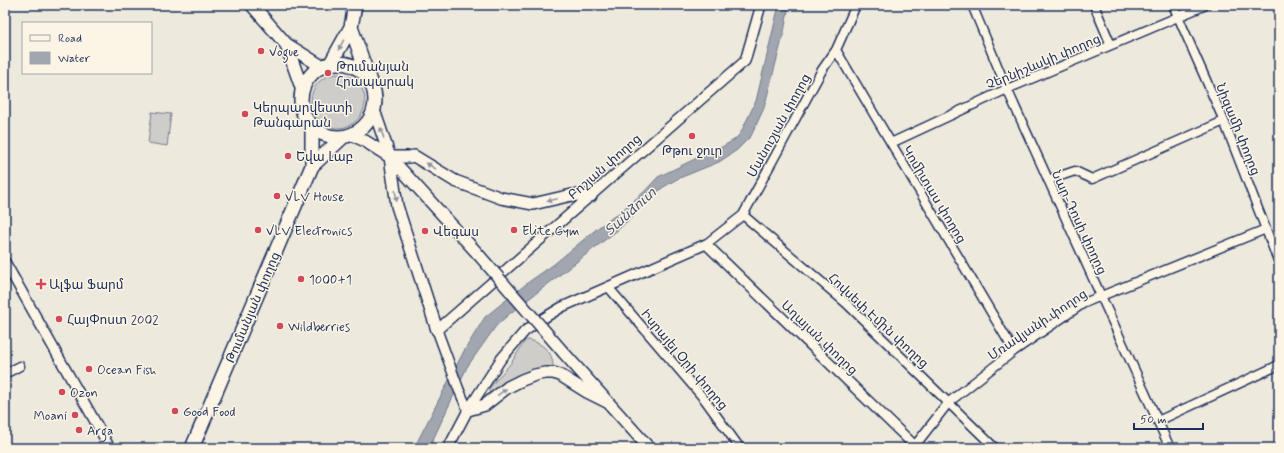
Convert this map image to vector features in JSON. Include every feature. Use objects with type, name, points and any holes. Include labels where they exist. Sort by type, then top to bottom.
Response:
[{"type":"highway","points":[[326,65],[351,26],[355,5]]},
{"type":"highway","points":[[312,166],[347,136],[360,130],[368,122],[374,110],[374,90],[369,80],[351,26]]},
{"type":"highway","points":[[347,136],[326,136],[312,128],[301,110],[300,100],[302,89],[312,72],[326,65],[342,63],[353,66],[362,72],[369,80]]},
{"type":"highway","points":[[312,128],[312,166]]},
{"type":"highway","name":"Թումանյան փողոց","points":[[192,448],[312,166]]},
{"type":"main road","points":[[252,5],[286,44],[326,65]]},
{"type":"main road","points":[[286,44],[302,89]]},
{"type":"main road","points":[[374,110],[390,157],[397,206],[437,330]]},
{"type":"main road","points":[[347,136],[365,141],[390,157],[478,254],[649,448]]},
{"type":"main road","points":[[390,157],[414,156],[455,181],[501,198],[533,204],[572,195],[591,196]]},
{"type":"main road","points":[[468,410],[485,405],[508,387],[522,380],[545,373],[560,375],[587,392],[607,402]]},
{"type":"street","name":"Բոշյան փողոց","points":[[437,330],[744,61],[761,5]]},
{"type":"street","name":"Մանուշյան փողոց","points":[[706,244],[743,215],[822,70],[836,50],[856,5]]},
{"type":"street","name":"Նար-Դոսի փողոց","points":[[972,5],[1007,89],[1170,448]]},
{"type":"street","points":[[1094,5],[1111,45]]},
{"type":"street","name":"Նիզամի փողոց","points":[[1173,5],[1224,121],[1279,263]]},
{"type":"street","name":"Չերնիշևսկի փողոց","points":[[891,143],[1007,89],[1206,5]]},
{"type":"street","name":"Կոմիտաս փողոց","points":[[836,50],[1014,351]]},
{"type":"street","points":[[1048,180],[1075,171],[1092,179],[1224,121]]},
{"type":"street","name":"Հովսեփ Էմին փողոց","points":[[743,215],[846,303],[995,448]]},
{"type":"street","name":"Մռավյանի փողոց","points":[[915,447],[949,402],[1014,351],[1084,303],[1266,229]]},
{"type":"street","points":[[448,448],[468,410],[501,359],[525,331],[562,307],[609,288],[706,244]]},
{"type":"street","name":"Աղայան փողոց","points":[[706,244],[915,447]]},
{"type":"street","points":[[5,262],[110,448]]},
{"type":"street","name":"Իսրայել Օրի փողոց","points":[[609,288],[705,400],[740,448]]},
{"type":"street","points":[[437,330],[468,410]]},
{"type":"street","points":[[1158,421],[1279,365]]},
{"type":"street","points":[[5,374],[20,366]]},
{"type":"shaded area","points":[[338,74],[348,76],[357,82],[363,91],[365,101],[363,111],[357,120],[348,126],[338,128],[328,126],[319,120],[313,111],[311,101],[313,91],[319,82],[328,76]]},
{"type":"shaded area","points":[[152,112],[171,114],[167,146],[148,143]]},
{"type":"shaded area","points":[[527,340],[531,340],[542,346],[549,352],[553,361],[553,368],[534,370],[522,374],[490,395],[490,387],[511,363]]},
{"type":"water","name":"Տանձուտ","points":[[779,5],[789,5],[784,32],[764,108],[751,136],[737,150],[719,162],[677,179],[662,188],[619,229],[508,315],[496,326],[467,367],[429,448],[414,448],[464,351],[485,317],[620,212],[644,192],[658,177],[715,151],[734,140],[740,134],[756,101]]},
{"type":"place","name":"Vogue","points":[[261,51]]},
{"type":"place","name":"Թումանյան Հրապարակ","points":[[328,73]]},
{"type":"place","name":"Կերպարվեստի Թանգարան","points":[[245,114]]},
{"type":"place","name":"Թթու ջուր","points":[[692,136]]},
{"type":"place","name":"Եվա Լաբ","points":[[288,156]]},
{"type":"place","name":"VLV House","points":[[277,196]]},
{"type":"place","name":"VLV Electronics","points":[[258,230]]},
{"type":"place","name":"Elite Gym","points":[[514,230]]},
{"type":"place","name":"Վեգաս","points":[[425,231]]},
{"type":"place","name":"1000+1","points":[[301,279]]},
{"type":"place","name":"Ալֆա Ֆարմ","points":[[41,284]]},
{"type":"place","name":"ՀայՓոստ 2002","points":[[59,319]]},
{"type":"place","name":"Wildberries","points":[[280,326]]},
{"type":"place","name":"Ocean Fish","points":[[89,369]]},
{"type":"place","name":"Ozon","points":[[62,392]]},
{"type":"place","name":"Good Food","points":[[175,411]]},
{"type":"place","name":"Moani","points":[[75,415]]},
{"type":"place","name":"Arga","points":[[79,430]]}]
